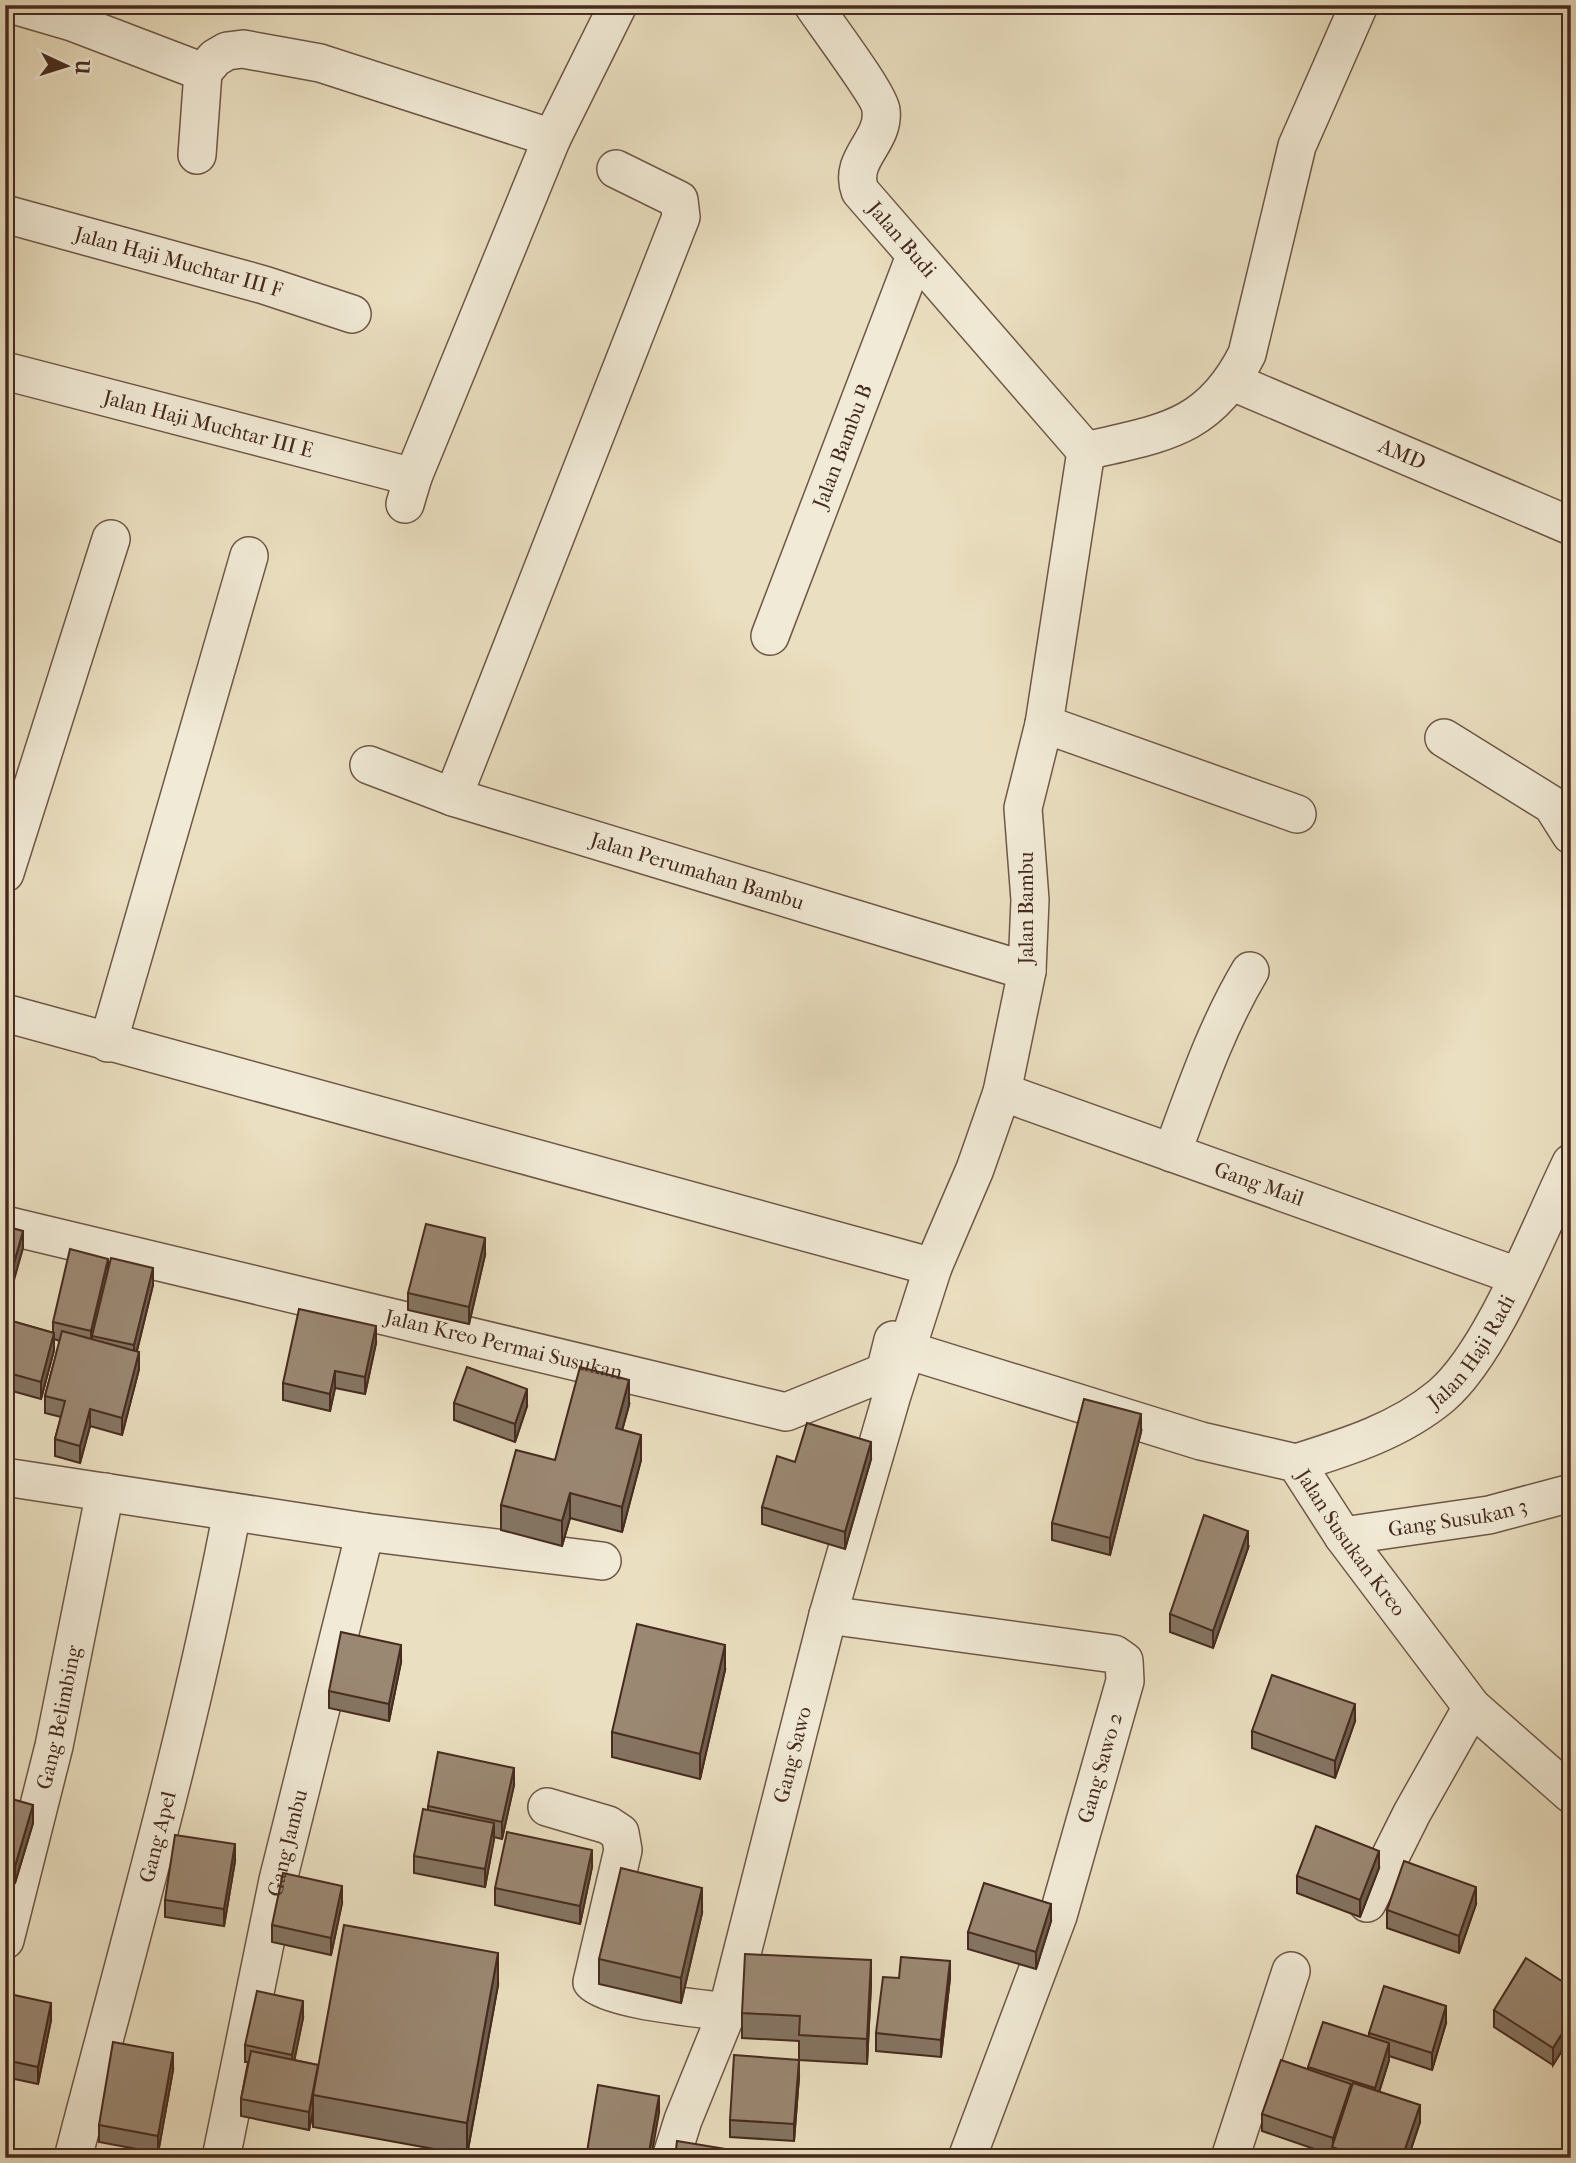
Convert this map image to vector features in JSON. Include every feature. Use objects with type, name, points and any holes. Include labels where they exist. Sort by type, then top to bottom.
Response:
[{"type":"street","points":[[14,5],[75,14],[203,72]]},
{"type":"street","points":[[197,155],[203,72],[215,58],[228,51],[243,50],[320,63],[552,138],[618,5]]},
{"type":"street","name":"Jalan Budi","points":[[813,5],[881,107],[880,131],[857,168],[856,178],[860,191],[1086,451]]},
{"type":"street","points":[[1086,451],[1175,429],[1209,407],[1233,382],[1247,354],[1297,146],[1359,5]]},
{"type":"street","name":"Jalan Haji Muchtar III E","points":[[5,372],[409,491],[552,138]]},
{"type":"street","points":[[453,797],[681,217],[679,200],[616,169]]},
{"type":"street","name":"Jalan Haji Muchtar III F","points":[[5,214],[264,285],[352,314]]},
{"type":"street","name":"Jalan Bambu B","points":[[770,635],[915,256]]},
{"type":"street","name":"AMD","points":[[1233,382],[1571,526]]},
{"type":"street","name":"Jalan Bambu","points":[[907,1350],[923,1264],[975,1169],[1002,1092],[1027,971],[1030,900],[1023,808],[1044,724],[1086,451]]},
{"type":"street","points":[[5,873],[111,539]]},
{"type":"street","points":[[108,1043],[249,556]]},
{"type":"street","points":[[1044,724],[1297,814]]},
{"type":"street","points":[[1444,738],[1552,805],[1571,835]]},
{"type":"street","name":"Jalan Perumahan Bambu","points":[[369,765],[453,797],[1027,971]]},
{"type":"street","points":[[1172,1153],[1210,1053],[1234,999],[1251,971]]},
{"type":"street","points":[[5,1013],[923,1264]]},
{"type":"street","name":"Gang Mail","points":[[1002,1092],[1517,1276]]},
{"type":"street","name":"Jalan Haji Radi","points":[[1296,1463],[1348,1447],[1396,1427],[1442,1395],[1479,1349],[1571,1163]]},
{"type":"street","name":"Jalan Kreo Permai Susukan","points":[[5,1224],[786,1412],[885,1372],[923,1264]]},
{"type":"street","name":"Jalan Susukan Kreo","points":[[907,1350],[1201,1441],[1296,1463],[1343,1536],[1472,1707],[1571,1794]]},
{"type":"street","name":"Gang Sawo","points":[[671,2158],[683,2120],[727,2012],[828,1615],[907,1350]]},
{"type":"street","points":[[5,1477],[365,1532],[602,1561]]},
{"type":"street","name":"Gang Belimbing","points":[[5,1940],[54,1746],[105,1492]]},
{"type":"street","name":"Gang Susukan 3","points":[[1343,1536],[1489,1515],[1571,1493]]},
{"type":"street","name":"Gang Apel","points":[[74,2158],[169,1800],[206,1648],[232,1512]]},
{"type":"street","name":"Gang Jambu","points":[[221,2158],[278,1880],[365,1532]]},
{"type":"street","name":"Gang Sawo 2","points":[[828,1615],[1114,1654],[1124,1661],[1126,1666],[1125,1681],[1058,1916],[967,2158]]},
{"type":"street","points":[[1367,1903],[1412,1813],[1472,1707]]},
{"type":"street","points":[[547,1807],[608,1825],[620,1833],[623,1850],[592,1982],[598,1989],[636,1998],[727,2012]]},
{"type":"street","points":[[1230,2158],[1291,1970]]},
{"type":"building","points":[[426,1224],[485,1238],[469,1307],[408,1293]]},
{"type":"building","points":[[5,1226],[23,1231],[5,1295]]},
{"type":"building","points":[[70,1249],[108,1259],[91,1331],[53,1322]]},
{"type":"building","points":[[111,1258],[153,1268],[134,1345],[92,1336]]},
{"type":"building","points":[[299,1309],[376,1326],[365,1377],[335,1371],[330,1394],[283,1383]]},
{"type":"building","points":[[5,1319],[54,1333],[41,1382],[5,1372]]},
{"type":"building","points":[[62,1331],[139,1352],[122,1418],[90,1409],[80,1446],[55,1439],[65,1401],[45,1396]]},
{"type":"building","points":[[467,1367],[527,1389],[515,1424],[454,1403]]},
{"type":"building","points":[[580,1367],[629,1380],[616,1428],[641,1435],[622,1507],[570,1493],[562,1521],[501,1505],[516,1450],[555,1460]]},
{"type":"building","points":[[1084,1399],[1141,1414],[1110,1538],[1052,1523]]},
{"type":"building","points":[[807,1423],[871,1442],[845,1532],[762,1507],[777,1456],[795,1462]]},
{"type":"building","points":[[1204,1515],[1248,1531],[1213,1631],[1170,1614]]},
{"type":"building","points":[[637,1624],[725,1645],[700,1754],[612,1732]]},
{"type":"building","points":[[341,1632],[401,1645],[389,1704],[329,1691]]},
{"type":"building","points":[[1272,1675],[1355,1704],[1335,1761],[1252,1731]]},
{"type":"building","points":[[438,1752],[514,1768],[502,1822],[428,1806]]},
{"type":"building","points":[[5,1797],[33,1805],[15,1866],[5,1863]]},
{"type":"building","points":[[423,1809],[494,1823],[485,1869],[414,1856]]},
{"type":"building","points":[[1316,1826],[1379,1851],[1360,1900],[1297,1876]]},
{"type":"building","points":[[507,1832],[592,1850],[580,1906],[495,1888]]},
{"type":"building","points":[[175,1835],[235,1844],[224,1909],[165,1900]]},
{"type":"building","points":[[1404,1861],[1476,1887],[1459,1936],[1387,1910]]},
{"type":"building","points":[[621,1868],[702,1888],[681,1978],[599,1959]]},
{"type":"building","points":[[283,1873],[342,1886],[331,1938],[272,1925]]},
{"type":"building","points":[[984,1883],[1051,1904],[1036,1952],[968,1932]]},
{"type":"building","points":[[344,1925],[498,1953],[467,2123],[313,2095]]},
{"type":"building","points":[[745,1954],[871,1960],[867,2039],[799,2035],[800,2016],[742,2013]]},
{"type":"building","points":[[901,1957],[950,1961],[941,2040],[876,2033],[883,1977],[899,1978]]},
{"type":"building","points":[[1526,1958],[1571,1987],[1571,2019],[1553,2048],[1494,2010]]},
{"type":"building","points":[[1384,1986],[1446,2006],[1432,2053],[1369,2033]]},
{"type":"building","points":[[257,1991],[303,2001],[292,2055],[245,2045]]},
{"type":"building","points":[[5,1993],[51,2003],[38,2067],[5,2060]]},
{"type":"building","points":[[1323,2022],[1389,2043],[1375,2088],[1308,2067]]},
{"type":"building","points":[[113,2042],[173,2053],[158,2136],[99,2125]]},
{"type":"building","points":[[251,2051],[318,2065],[309,2112],[241,2099]]},
{"type":"building","points":[[734,2055],[799,2060],[794,2124],[730,2120]]},
{"type":"building","points":[[1281,2060],[1351,2084],[1333,2138],[1262,2114]]},
{"type":"building","points":[[1353,2083],[1420,2105],[1402,2158],[1363,2158],[1332,2147]]},
{"type":"building","points":[[598,2085],[659,2096],[648,2158],[586,2158]]},
{"type":"building","points":[[677,2141],[732,2150],[730,2158],[675,2158]]},
{"type":"building","points":[[1475,2153],[1491,2158],[1474,2158]]}]
